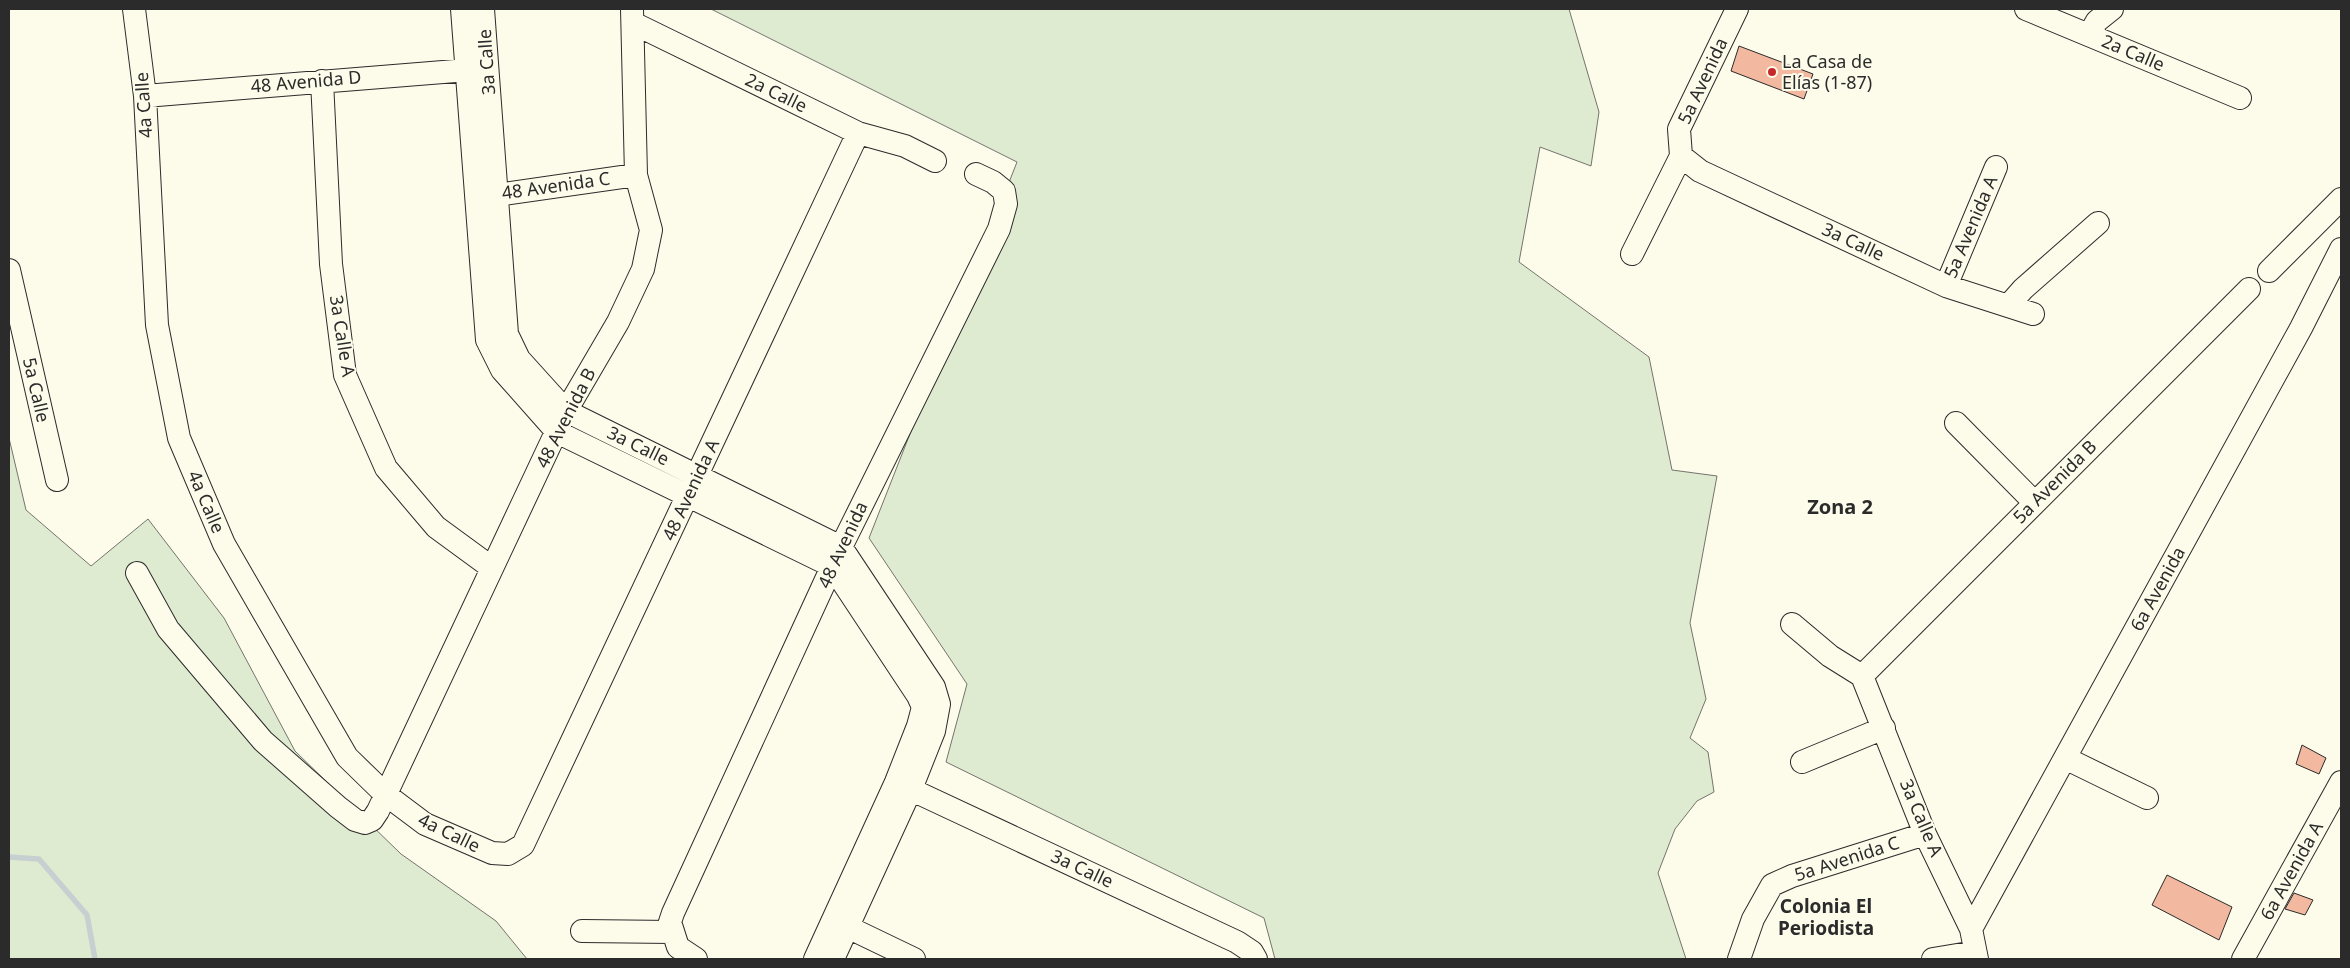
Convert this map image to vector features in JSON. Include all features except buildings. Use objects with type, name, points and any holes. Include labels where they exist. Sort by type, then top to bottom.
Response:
[{"type":"street","name":"4a Calle","points":[[134,9],[145,96],[157,325],[179,438],[224,544],[347,757],[385,794],[425,824],[492,853],[508,854],[523,845]]},
{"type":"street","name":"3a Calle","points":[[462,9],[468,70],[507,334],[519,359],[566,411],[693,485],[837,556],[923,707],[904,786],[840,923],[815,959]]},
{"type":"street","name":"3a Calle","points":[[483,9],[487,196],[487,340],[502,370],[557,432],[693,485]]},
{"type":"street","name":"5a Avenida","points":[[1681,156],[1679,129],[1736,9]]},
{"type":"street","name":"2a Calle","points":[[2026,9],[2240,98]]},
{"type":"street","points":[[2089,35],[2097,21],[2112,9]]},
{"type":"street","name":"2a Calle","points":[[632,16],[858,133],[905,146],[935,161]]},
{"type":"street","name":"48 Avenida B","points":[[137,572],[168,629],[263,741],[315,788],[355,820],[364,823],[372,820],[378,811],[566,411],[618,322],[643,269],[652,230],[636,175],[632,16]]},
{"type":"street","name":"48 Avenida D","points":[[145,96],[322,80],[468,70]]},
{"type":"street","name":"3a Calle A","points":[[322,80],[331,264],[345,376],[386,468],[436,527],[492,568]]},
{"type":"street","name":"48 Avenida A","points":[[523,845],[858,133]]},
{"type":"street","name":"3a Calle","points":[[1681,156],[1700,171],[1946,286],[2033,314]]},
{"type":"street","points":[[1632,254],[1681,156]]},
{"type":"street","name":"5a Avenida A","points":[[1946,286],[1996,167]]},
{"type":"street","name":"48 Avenida","points":[[672,932],[670,922],[673,913],[837,556],[999,229],[1006,204],[1004,191],[993,182],[976,174]]},
{"type":"street","name":"48 Avenida C","points":[[487,196],[636,175]]},
{"type":"street","points":[[2269,271],[2341,199]]},
{"type":"street","points":[[2008,306],[2022,289],[2098,223]]},
{"type":"street","name":"6a Avenida","points":[[1971,929],[2065,758],[2334,282],[2341,249]]},
{"type":"street","name":"5a Calle","points":[[9,270],[57,480]]},
{"type":"street","name":"5a Avenida B","points":[[1862,676],[2249,289]]},
{"type":"street","points":[[1956,423],[2034,502]]},
{"type":"street","points":[[1792,624],[1830,656],[1862,676]]},
{"type":"street","name":"3a Calle A","points":[[1862,676],[1925,834],[1971,929],[1976,955]]},
{"type":"street","points":[[1802,762],[1884,728]]},
{"type":"street","points":[[2065,758],[2147,798]]},
{"type":"street","name":"6a Avenida A","points":[[2243,959],[2341,782]]},
{"type":"street","name":"3a Calle","points":[[904,786],[1237,942],[1254,956]]},
{"type":"street","name":"5a Avenida C","points":[[1741,951],[1753,919],[1772,885],[1792,876],[1925,834]]},
{"type":"street","name":"3a Calle","points":[[833,959],[840,923]]},
{"type":"street","points":[[840,923],[914,959]]},
{"type":"street","points":[[582,931],[672,932],[678,948],[696,959]]},
{"type":"street","points":[[1933,959],[1976,955]]},
{"type":"green space","points":[[711,9],[1569,9],[1599,112],[1591,166],[1540,147],[1519,262],[1649,357],[1672,470],[1717,476],[1690,623],[1706,699],[1690,738],[1708,752],[1714,792],[1697,801],[1675,829],[1658,873],[1686,959],[1275,959],[1264,918],[946,762],[967,684],[869,538],[1017,162]]},
{"type":"green space","points":[[9,438],[26,510],[91,566],[148,519],[224,618],[295,751],[401,854],[496,921],[527,959],[9,959]]},
{"type":"waterway","points":[[9,857],[39,859],[87,915],[95,959]]},
{"type":"place","name":"La Casa de Elías (1-87)","points":[[1772,72]]},
{"type":"district","name":"Zona 2","points":[[1840,507]]},
{"type":"district","name":"Colonia El Periodista","points":[[1826,917]]}]
